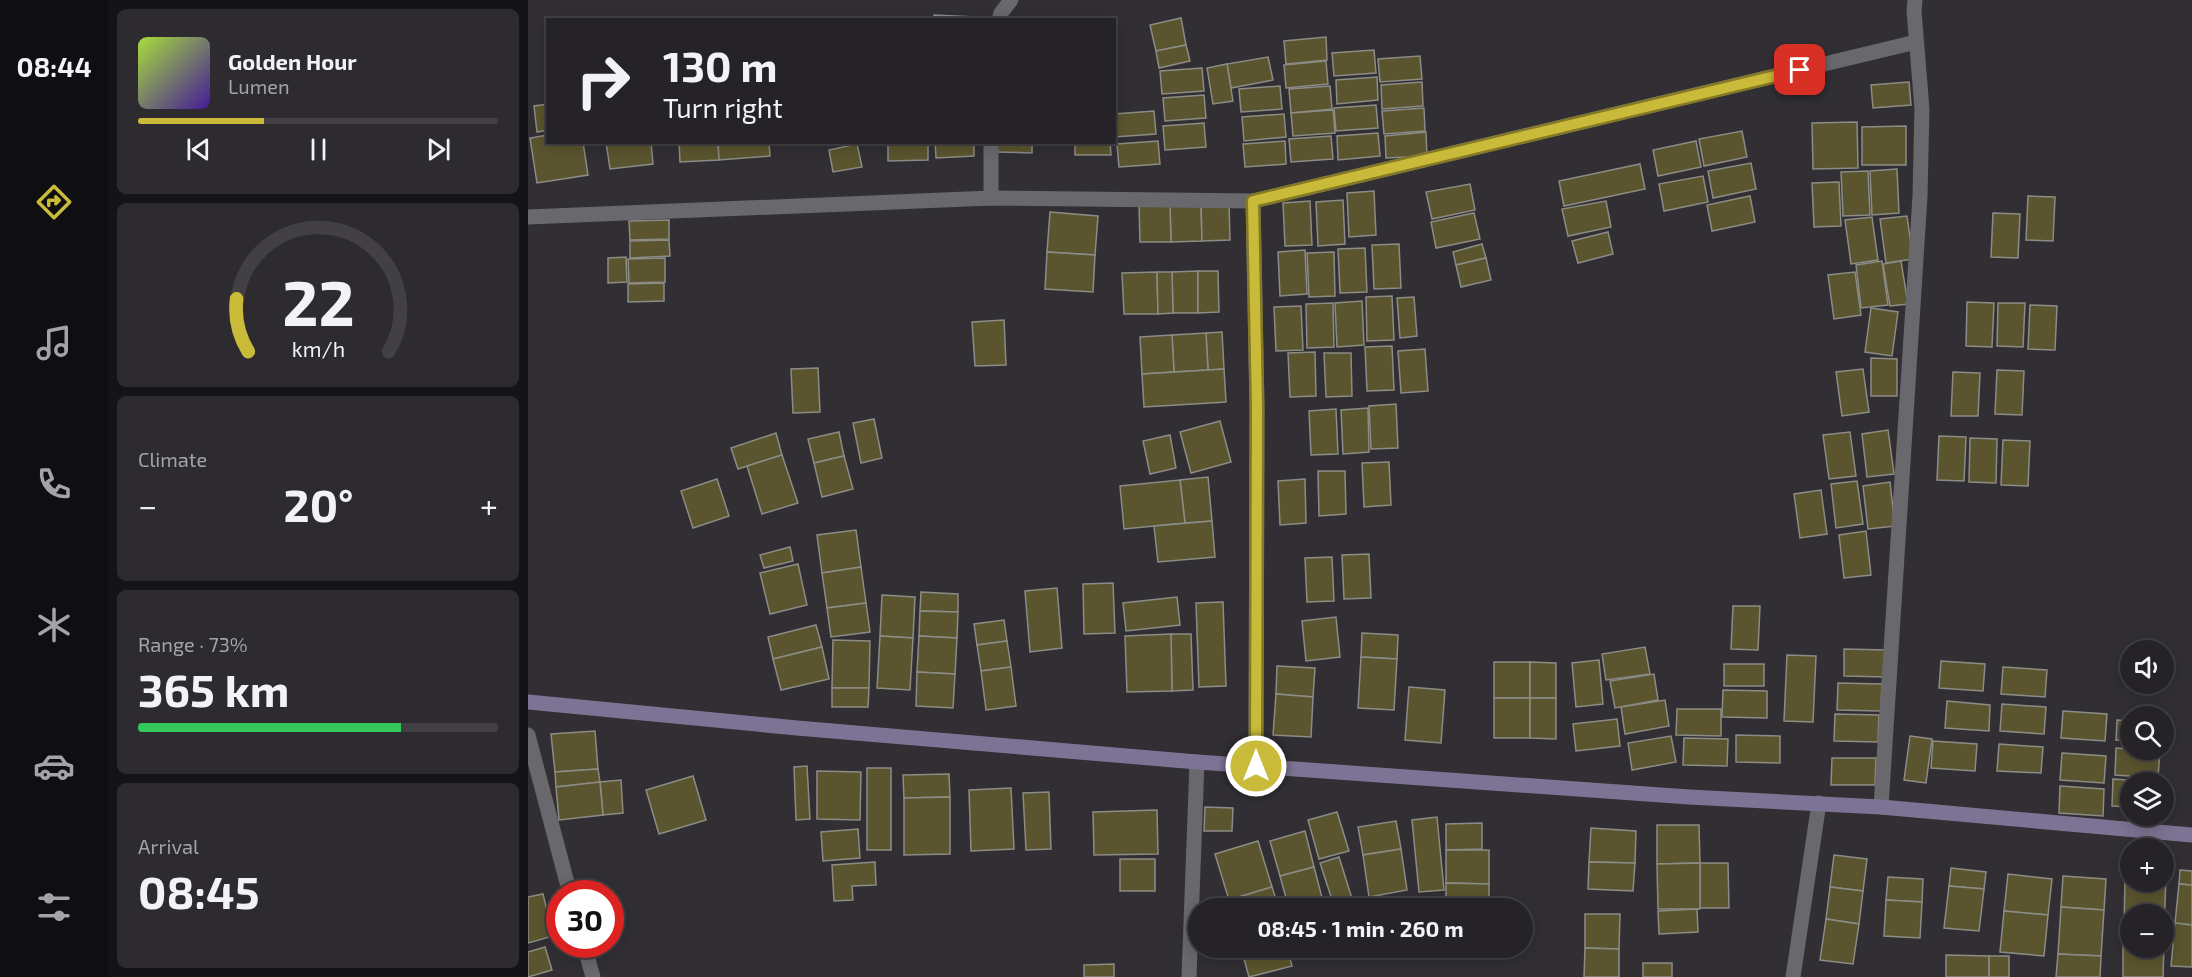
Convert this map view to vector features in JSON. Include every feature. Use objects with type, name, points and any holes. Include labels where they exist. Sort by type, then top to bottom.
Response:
[{"type":"main road","points":[[528,702],[797,728],[1197,762],[1678,796],[1881,807],[2192,835]]},
{"type":"street","points":[[1000,18],[1011,0]]},
{"type":"street","points":[[1881,807],[1920,196],[1922,109],[1915,0]]},
{"type":"street","points":[[528,217],[991,198],[1253,201],[1916,42]]},
{"type":"street","points":[[991,144],[991,198]]},
{"type":"street","points":[[1253,201],[1257,407],[1256,766]]},
{"type":"street","points":[[528,735],[566,880]]},
{"type":"street","points":[[1189,977],[1197,762]]},
{"type":"street","points":[[1793,977],[1819,803]]},
{"type":"street","points":[[588,958],[593,977]]},
{"type":"building","points":[[934,15],[975,17],[975,18],[933,18]]},
{"type":"building","points":[[1181,18],[1186,45],[1156,51],[1150,25]]},
{"type":"building","points":[[1326,37],[1327,60],[1286,64],[1284,41]]},
{"type":"building","points":[[1186,45],[1190,61],[1159,68],[1156,51]]},
{"type":"building","points":[[1374,50],[1376,73],[1334,76],[1332,53]]},
{"type":"building","points":[[1420,56],[1422,79],[1380,82],[1378,59]]},
{"type":"building","points":[[1268,57],[1273,80],[1231,88],[1227,64]]},
{"type":"building","points":[[1326,61],[1328,84],[1286,88],[1284,65]]},
{"type":"building","points":[[1227,64],[1233,101],[1213,104],[1207,68]]},
{"type":"building","points":[[1202,68],[1204,91],[1162,94],[1160,71]]},
{"type":"building","points":[[1377,77],[1378,100],[1337,104],[1336,80]]},
{"type":"building","points":[[1422,82],[1423,106],[1382,109],[1381,85]]},
{"type":"building","points":[[1909,82],[1911,105],[1873,108],[1871,85]]},
{"type":"building","points":[[1280,86],[1282,109],[1241,112],[1239,89]]},
{"type":"building","points":[[1330,86],[1332,109],[1291,113],[1289,89]]},
{"type":"building","points":[[1204,95],[1206,118],[1165,121],[1163,98]]},
{"type":"building","points":[[546,104],[546,130],[537,132],[534,106]]},
{"type":"building","points":[[1376,105],[1378,128],[1336,131],[1334,108]]},
{"type":"building","points":[[1424,108],[1425,131],[1384,134],[1382,111]]},
{"type":"building","points":[[1333,110],[1335,133],[1293,136],[1291,113]]},
{"type":"building","points":[[1154,111],[1156,134],[1116,137],[1116,114]]},
{"type":"building","points":[[1284,114],[1286,137],[1244,141],[1242,117]]},
{"type":"building","points":[[1857,122],[1858,168],[1813,169],[1812,123]]},
{"type":"building","points":[[1204,123],[1206,147],[1165,150],[1163,126]]},
{"type":"building","points":[[1906,126],[1906,165],[1862,165],[1862,127]]},
{"type":"building","points":[[1742,131],[1747,157],[1704,166],[1699,139]]},
{"type":"building","points":[[1426,132],[1427,156],[1386,158],[1385,136]]},
{"type":"building","points":[[1378,133],[1380,156],[1338,160],[1337,136]]},
{"type":"building","points":[[546,135],[546,144],[583,144],[588,175],[537,183],[530,138]]},
{"type":"building","points":[[1331,136],[1333,159],[1291,162],[1289,139]]},
{"type":"building","points":[[1158,141],[1160,164],[1119,167],[1117,144]]},
{"type":"building","points":[[1285,141],[1286,164],[1245,167],[1243,144]]},
{"type":"building","points":[[1696,141],[1701,167],[1658,176],[1653,150]]},
{"type":"building","points":[[606,144],[651,144],[653,164],[610,169]]},
{"type":"building","points":[[679,144],[718,144],[719,160],[680,162]]},
{"type":"building","points":[[718,144],[769,144],[770,156],[719,160]]},
{"type":"building","points":[[857,144],[862,167],[833,172],[829,150]]},
{"type":"building","points":[[888,144],[928,144],[928,160],[888,161]]},
{"type":"building","points":[[935,144],[974,144],[974,156],[936,158]]},
{"type":"building","points":[[997,144],[1032,144],[1032,153],[997,152]]},
{"type":"building","points":[[1075,144],[1110,144],[1111,155],[1075,155]]},
{"type":"building","points":[[1751,163],[1756,189],[1713,198],[1708,171]]},
{"type":"building","points":[[1640,164],[1645,189],[1564,206],[1559,181]]},
{"type":"building","points":[[1897,169],[1899,213],[1872,215],[1870,171]]},
{"type":"building","points":[[1868,171],[1870,215],[1843,216],[1841,172]]},
{"type":"building","points":[[1703,176],[1708,202],[1664,211],[1659,184]]},
{"type":"building","points":[[1839,182],[1841,226],[1814,227],[1812,183]]},
{"type":"building","points":[[1470,184],[1475,210],[1432,219],[1426,192]]},
{"type":"building","points":[[1374,191],[1376,235],[1349,237],[1347,193]]},
{"type":"building","points":[[1750,196],[1755,222],[1712,231],[1707,205]]},
{"type":"building","points":[[2028,196],[2055,197],[2053,241],[2026,240]]},
{"type":"building","points":[[1343,200],[1345,244],[1318,246],[1316,202]]},
{"type":"building","points":[[1310,201],[1312,245],[1285,246],[1283,203]]},
{"type":"building","points":[[1606,201],[1611,227],[1568,236],[1562,209]]},
{"type":"building","points":[[1201,203],[1202,241],[1171,242],[1170,204]]},
{"type":"building","points":[[1201,203],[1229,203],[1230,240],[1202,241]]},
{"type":"building","points":[[1170,204],[1171,242],[1140,242],[1139,205]]},
{"type":"building","points":[[1050,212],[1098,216],[1095,255],[1047,252]]},
{"type":"building","points":[[1474,213],[1480,239],[1436,248],[1431,222]]},
{"type":"building","points":[[1993,213],[2020,214],[2018,258],[1991,257]]},
{"type":"building","points":[[1907,216],[1913,259],[1886,263],[1880,219]]},
{"type":"building","points":[[1872,217],[1878,260],[1851,264],[1845,220]]},
{"type":"building","points":[[669,220],[669,239],[630,240],[629,221]]},
{"type":"building","points":[[1608,232],[1613,254],[1578,263],[1572,241]]},
{"type":"building","points":[[669,240],[670,256],[630,258],[630,241]]},
{"type":"building","points":[[1399,244],[1401,288],[1374,289],[1372,245]]},
{"type":"building","points":[[1482,244],[1486,258],[1456,265],[1453,252]]},
{"type":"building","points":[[1365,248],[1367,292],[1340,293],[1338,249]]},
{"type":"building","points":[[1305,250],[1307,294],[1280,296],[1278,252]]},
{"type":"building","points":[[1047,252],[1095,255],[1093,292],[1045,289]]},
{"type":"building","points":[[1334,252],[1335,296],[1309,297],[1307,253]]},
{"type":"building","points":[[626,257],[627,282],[608,283],[608,258]]},
{"type":"building","points":[[665,258],[665,282],[629,283],[628,259]]},
{"type":"building","points":[[1486,258],[1491,280],[1461,287],[1456,265]]},
{"type":"building","points":[[1882,261],[1888,305],[1861,308],[1856,265]]},
{"type":"building","points":[[1901,261],[1908,304],[1890,306],[1883,264]]},
{"type":"building","points":[[1198,271],[1198,313],[1173,313],[1172,272]]},
{"type":"building","points":[[1198,271],[1218,271],[1219,312],[1198,313]]},
{"type":"building","points":[[1157,272],[1158,314],[1124,314],[1122,273]]},
{"type":"building","points":[[1157,272],[1172,272],[1173,313],[1158,314]]},
{"type":"building","points":[[1855,272],[1861,315],[1834,319],[1828,275]]},
{"type":"building","points":[[664,283],[664,301],[628,302],[628,284]]},
{"type":"building","points":[[1392,296],[1394,340],[1367,341],[1366,297]]},
{"type":"building","points":[[1414,297],[1417,336],[1400,338],[1397,298]]},
{"type":"building","points":[[1362,301],[1364,345],[1337,347],[1335,303]]},
{"type":"building","points":[[1967,302],[1994,303],[1992,347],[1966,346]]},
{"type":"building","points":[[1333,303],[1334,347],[1307,348],[1306,304]]},
{"type":"building","points":[[1998,303],[2025,303],[2023,347],[1997,346]]},
{"type":"building","points":[[2030,305],[2057,306],[2055,350],[2028,349]]},
{"type":"building","points":[[1301,306],[1303,350],[1276,351],[1274,307]]},
{"type":"building","points":[[1871,308],[1898,312],[1892,356],[1865,352]]},
{"type":"building","points":[[1004,320],[1006,365],[975,366],[972,322]]},
{"type":"building","points":[[1222,332],[1224,369],[1208,370],[1206,333]]},
{"type":"building","points":[[1206,333],[1208,370],[1174,372],[1172,335]]},
{"type":"building","points":[[1172,335],[1174,372],[1142,374],[1140,337]]},
{"type":"building","points":[[1392,346],[1394,390],[1367,391],[1365,347]]},
{"type":"building","points":[[1425,349],[1428,391],[1401,393],[1398,351]]},
{"type":"building","points":[[1315,352],[1316,396],[1290,397],[1288,353]]},
{"type":"building","points":[[1324,353],[1351,353],[1352,396],[1326,397]]},
{"type":"building","points":[[1871,358],[1897,359],[1897,396],[1871,396]]},
{"type":"building","points":[[818,368],[820,412],[793,413],[791,369]]},
{"type":"building","points":[[1224,369],[1226,402],[1144,407],[1142,374]]},
{"type":"building","points":[[1863,369],[1869,412],[1842,416],[1836,372]]},
{"type":"building","points":[[1997,370],[2024,371],[2022,415],[1995,414]]},
{"type":"building","points":[[1953,372],[1980,373],[1978,416],[1951,416]]},
{"type":"building","points":[[1396,404],[1398,448],[1371,449],[1369,406]]},
{"type":"building","points":[[1368,408],[1369,452],[1343,454],[1341,410]]},
{"type":"building","points":[[1336,409],[1338,454],[1311,455],[1309,411]]},
{"type":"building","points":[[874,419],[882,458],[861,463],[853,423]]},
{"type":"building","points":[[1220,421],[1231,462],[1191,473],[1180,432]]},
{"type":"building","points":[[1888,430],[1894,474],[1867,477],[1862,434]]},
{"type":"building","points":[[839,432],[844,456],[814,463],[808,439]]},
{"type":"building","points":[[1850,432],[1856,476],[1829,479],[1823,435]]},
{"type":"building","points":[[776,433],[782,455],[738,469],[731,448]]},
{"type":"building","points":[[1170,435],[1176,468],[1150,474],[1143,441]]},
{"type":"building","points":[[1939,436],[1966,437],[1964,481],[1937,480]]},
{"type":"building","points":[[1970,438],[1997,439],[1996,483],[1969,482]]},
{"type":"building","points":[[2003,440],[2030,441],[2028,486],[2001,485]]},
{"type":"building","points":[[782,455],[798,503],[762,514],[747,466]]},
{"type":"building","points":[[844,456],[853,489],[822,497],[814,463]]},
{"type":"building","points":[[1389,462],[1391,505],[1364,507],[1362,463]]},
{"type":"building","points":[[1318,471],[1345,471],[1346,514],[1319,516]]},
{"type":"building","points":[[1208,477],[1212,521],[1185,523],[1180,480]]},
{"type":"building","points":[[717,479],[729,516],[693,528],[681,491]]},
{"type":"building","points":[[1305,479],[1306,523],[1280,525],[1278,481]]},
{"type":"building","points":[[1180,480],[1185,523],[1124,529],[1120,486]]},
{"type":"building","points":[[1857,481],[1863,524],[1836,528],[1831,484]]},
{"type":"building","points":[[1890,482],[1895,526],[1868,529],[1863,486]]},
{"type":"building","points":[[1821,490],[1827,534],[1800,538],[1794,494]]},
{"type":"building","points":[[1212,521],[1215,557],[1158,562],[1154,526]]},
{"type":"building","points":[[856,530],[861,567],[822,573],[817,535]]},
{"type":"building","points":[[1866,531],[1871,575],[1844,578],[1839,535]]},
{"type":"building","points":[[790,547],[793,561],[764,568],[760,555]]},
{"type":"building","points":[[1369,554],[1371,598],[1344,599],[1342,555]]},
{"type":"building","points":[[1332,557],[1334,601],[1307,602],[1305,558]]},
{"type":"building","points":[[798,564],[807,605],[770,614],[760,573]]},
{"type":"building","points":[[861,567],[866,603],[827,608],[822,573]]},
{"type":"building","points":[[1113,583],[1115,633],[1084,634],[1083,584]]},
{"type":"building","points":[[1057,588],[1062,648],[1030,652],[1025,591]]},
{"type":"building","points":[[921,592],[958,594],[958,612],[920,611]]},
{"type":"building","points":[[882,595],[915,597],[913,638],[880,636]]},
{"type":"building","points":[[1177,597],[1180,625],[1126,631],[1123,603]]},
{"type":"building","points":[[1223,602],[1226,686],[1199,687],[1196,603]]},
{"type":"building","points":[[866,603],[870,632],[831,637],[827,608]]},
{"type":"building","points":[[1733,606],[1760,606],[1758,650],[1731,649]]},
{"type":"building","points":[[920,611],[958,612],[957,638],[919,636]]},
{"type":"building","points":[[1336,617],[1340,657],[1306,661],[1302,621]]},
{"type":"building","points":[[1004,620],[1007,641],[977,645],[974,624]]},
{"type":"building","points":[[816,625],[822,647],[773,659],[768,637]]},
{"type":"building","points":[[1362,633],[1398,635],[1397,659],[1361,657]]},
{"type":"building","points":[[1171,634],[1191,634],[1193,690],[1172,691]]},
{"type":"building","points":[[1171,634],[1172,691],[1127,692],[1125,636]]},
{"type":"building","points":[[880,636],[913,638],[910,690],[877,688]]},
{"type":"building","points":[[919,636],[957,638],[955,674],[917,672]]},
{"type":"building","points":[[833,640],[870,641],[869,688],[832,688]]},
{"type":"building","points":[[1007,641],[1011,667],[981,671],[977,645]]},
{"type":"building","points":[[822,647],[829,679],[781,690],[773,659]]},
{"type":"building","points":[[1645,647],[1650,674],[1606,680],[1602,654]]},
{"type":"building","points":[[1844,649],[1888,650],[1888,677],[1844,676]]},
{"type":"building","points":[[1787,655],[1816,656],[1813,722],[1784,721]]},
{"type":"building","points":[[1361,657],[1397,659],[1394,710],[1358,708]]},
{"type":"building","points":[[1599,660],[1603,704],[1576,707],[1572,663]]},
{"type":"building","points":[[1941,661],[1985,664],[1983,691],[1939,688]]},
{"type":"building","points":[[1494,662],[1530,662],[1530,698],[1494,698]]},
{"type":"building","points":[[1530,662],[1556,663],[1556,698],[1530,698]]},
{"type":"building","points":[[1724,664],[1764,664],[1764,686],[1724,686]]},
{"type":"building","points":[[1277,666],[1315,668],[1313,697],[1276,694]]},
{"type":"building","points":[[1011,667],[1016,706],[986,710],[981,671]]},
{"type":"building","points":[[2003,667],[2047,670],[2045,697],[2001,694]]},
{"type":"building","points":[[917,672],[955,674],[953,708],[916,706]]},
{"type":"building","points":[[1654,674],[1658,700],[1615,708],[1610,681]]},
{"type":"building","points":[[1838,683],[1882,684],[1881,711],[1837,710]]},
{"type":"building","points":[[1409,687],[1445,690],[1441,743],[1405,740]]},
{"type":"building","points":[[832,688],[869,688],[868,707],[832,707]]},
{"type":"building","points":[[1723,690],[1767,691],[1767,718],[1722,717]]},
{"type":"building","points":[[1276,694],[1313,697],[1311,737],[1273,735]]},
{"type":"building","points":[[1494,698],[1530,698],[1530,738],[1494,738]]},
{"type":"building","points":[[1530,698],[1556,698],[1556,739],[1530,738]]},
{"type":"building","points":[[1665,700],[1669,726],[1625,734],[1621,707]]},
{"type":"building","points":[[1947,701],[1990,705],[1989,731],[1945,728]]},
{"type":"building","points":[[2002,704],[2046,707],[2044,734],[2000,731]]},
{"type":"building","points":[[1677,709],[1721,709],[1721,736],[1676,735]]},
{"type":"building","points":[[2063,711],[2107,714],[2105,741],[2061,738]]},
{"type":"building","points":[[1835,714],[1879,715],[1878,742],[1834,741]]},
{"type":"building","points":[[1617,719],[1620,746],[1576,751],[1573,724]]},
{"type":"building","points":[[2117,720],[2120,720],[2120,740],[2116,740]]},
{"type":"building","points":[[595,731],[598,769],[555,772],[551,734]]},
{"type":"building","points":[[1736,735],[1780,736],[1780,763],[1736,762]]},
{"type":"building","points":[[1671,736],[1676,762],[1632,770],[1628,743]]},
{"type":"building","points":[[1910,736],[1932,739],[1926,783],[1904,780]]},
{"type":"building","points":[[1684,738],[1728,739],[1727,766],[1683,765]]},
{"type":"building","points":[[1933,741],[1977,744],[1975,771],[1931,768]]},
{"type":"building","points":[[1999,744],[2043,747],[2041,773],[1997,771]]},
{"type":"building","points":[[2116,748],[2120,748],[2120,760],[2159,760],[2158,772],[2120,772],[2120,775],[2115,775]]},
{"type":"building","points":[[2062,753],[2106,756],[2104,783],[2060,780]]},
{"type":"building","points":[[1832,758],[1876,758],[1875,785],[1831,785]]},
{"type":"building","points":[[807,766],[810,819],[796,820],[794,767]]},
{"type":"building","points":[[867,768],[891,768],[891,850],[867,850]]},
{"type":"building","points":[[598,769],[600,782],[556,787],[555,772]]},
{"type":"building","points":[[817,771],[861,772],[860,820],[817,819]]},
{"type":"building","points":[[949,774],[950,797],[904,798],[903,775]]},
{"type":"building","points":[[693,776],[706,820],[659,834],[646,790]]},
{"type":"building","points":[[2113,779],[2120,779],[2120,806],[2112,806]]},
{"type":"building","points":[[621,780],[623,813],[603,815],[600,782]]},
{"type":"building","points":[[600,782],[603,815],[559,820],[556,787]]},
{"type":"building","points":[[2060,786],[2104,789],[2103,816],[2059,813]]},
{"type":"building","points":[[1011,788],[1014,849],[971,851],[969,790]]},
{"type":"building","points":[[1049,792],[1051,849],[1026,850],[1023,793]]},
{"type":"building","points":[[950,797],[950,854],[904,855],[904,798]]},
{"type":"building","points":[[1205,807],[1233,808],[1232,831],[1204,831]]},
{"type":"building","points":[[1157,810],[1158,854],[1094,855],[1093,812]]},
{"type":"building","points":[[1337,812],[1349,851],[1319,859],[1308,820]]},
{"type":"building","points":[[1437,817],[1444,890],[1419,892],[1412,820]]},
{"type":"building","points":[[1396,821],[1401,849],[1363,855],[1358,827]]},
{"type":"building","points":[[1482,823],[1482,849],[1446,850],[1446,824]]},
{"type":"building","points":[[1657,825],[1699,825],[1700,863],[1657,864]]},
{"type":"building","points":[[1591,828],[1636,831],[1635,863],[1589,862]]},
{"type":"building","points":[[858,829],[860,858],[823,861],[821,832]]},
{"type":"building","points":[[1305,831],[1314,867],[1280,876],[1270,841]]},
{"type":"building","points":[[1258,841],[1272,887],[1228,898],[1215,854]]},
{"type":"building","points":[[1401,849],[1407,890],[1369,897],[1363,855]]},
{"type":"building","points":[[1446,850],[1489,850],[1489,884],[1446,883]]},
{"type":"building","points":[[1834,855],[1867,859],[1863,891],[1830,887]]},
{"type":"building","points":[[1339,857],[1352,898],[1331,898],[1320,863]]},
{"type":"building","points":[[1120,859],[1155,859],[1155,891],[1120,891]]},
{"type":"building","points":[[875,862],[876,885],[852,886],[853,900],[834,901],[832,865]]},
{"type":"building","points":[[1589,862],[1635,863],[1633,891],[1588,889]]},
{"type":"building","points":[[1700,863],[1728,863],[1729,908],[1700,908]]},
{"type":"building","points":[[1700,863],[1700,909],[1658,909],[1657,864]]},
{"type":"building","points":[[1314,867],[1322,898],[1286,898],[1280,876]]},
{"type":"building","points":[[1951,868],[1986,872],[1984,889],[1949,886]]},
{"type":"building","points":[[2180,870],[2192,871],[2192,885],[2179,884]]},
{"type":"building","points":[[2008,874],[2052,879],[2048,915],[2004,911]]},
{"type":"building","points":[[2063,876],[2106,879],[2104,910],[2061,907]]},
{"type":"building","points":[[1888,877],[1923,879],[1922,902],[1886,900]]},
{"type":"building","points":[[1446,883],[1489,884],[1489,898],[1446,898]]},
{"type":"building","points":[[2179,884],[2192,885],[2192,925],[2175,923]]},
{"type":"building","points":[[1949,886],[1984,889],[1979,931],[1944,928]]},
{"type":"building","points":[[1272,887],[1276,898],[1236,898]]},
{"type":"building","points":[[1830,887],[1863,891],[1859,924],[1826,919]]},
{"type":"building","points":[[2125,892],[2165,892],[2165,904],[2124,904]]},
{"type":"building","points":[[543,894],[546,907],[546,938],[528,943],[528,897]]},
{"type":"building","points":[[1886,900],[1922,902],[1920,938],[1884,936]]},
{"type":"building","points":[[2061,907],[2104,910],[2101,956],[2058,954]]},
{"type":"building","points":[[1697,909],[1698,932],[1659,934],[1658,911]]},
{"type":"building","points":[[2004,911],[2048,915],[2044,956],[2000,952]]},
{"type":"building","points":[[1585,914],[1620,914],[1619,949],[1585,948]]},
{"type":"building","points":[[1826,919],[1859,924],[1853,964],[1820,960]]},
{"type":"building","points":[[2175,923],[2192,925],[2192,967],[2171,966],[2172,958],[2174,958]]},
{"type":"building","points":[[545,947],[546,958],[548,958],[552,970],[528,977],[528,952]]},
{"type":"building","points":[[1585,948],[1619,949],[1619,977],[1584,977]]},
{"type":"building","points":[[2058,954],[2101,956],[2100,977],[2056,977]]},
{"type":"building","points":[[1946,955],[1989,956],[1989,977],[1946,977]]},
{"type":"building","points":[[1989,956],[2009,956],[2009,977],[1989,977]]},
{"type":"building","points":[[1244,958],[1290,958],[1292,966],[1249,977]]},
{"type":"building","points":[[2123,958],[2164,958],[2163,977],[2123,977]]},
{"type":"building","points":[[1643,963],[1672,963],[1672,977],[1643,977]]},
{"type":"building","points":[[1114,964],[1114,977],[1084,977],[1084,965]]},
{"type":"route","points":[[1256,766],[1257,407],[1253,201],[1800,70]]}]
